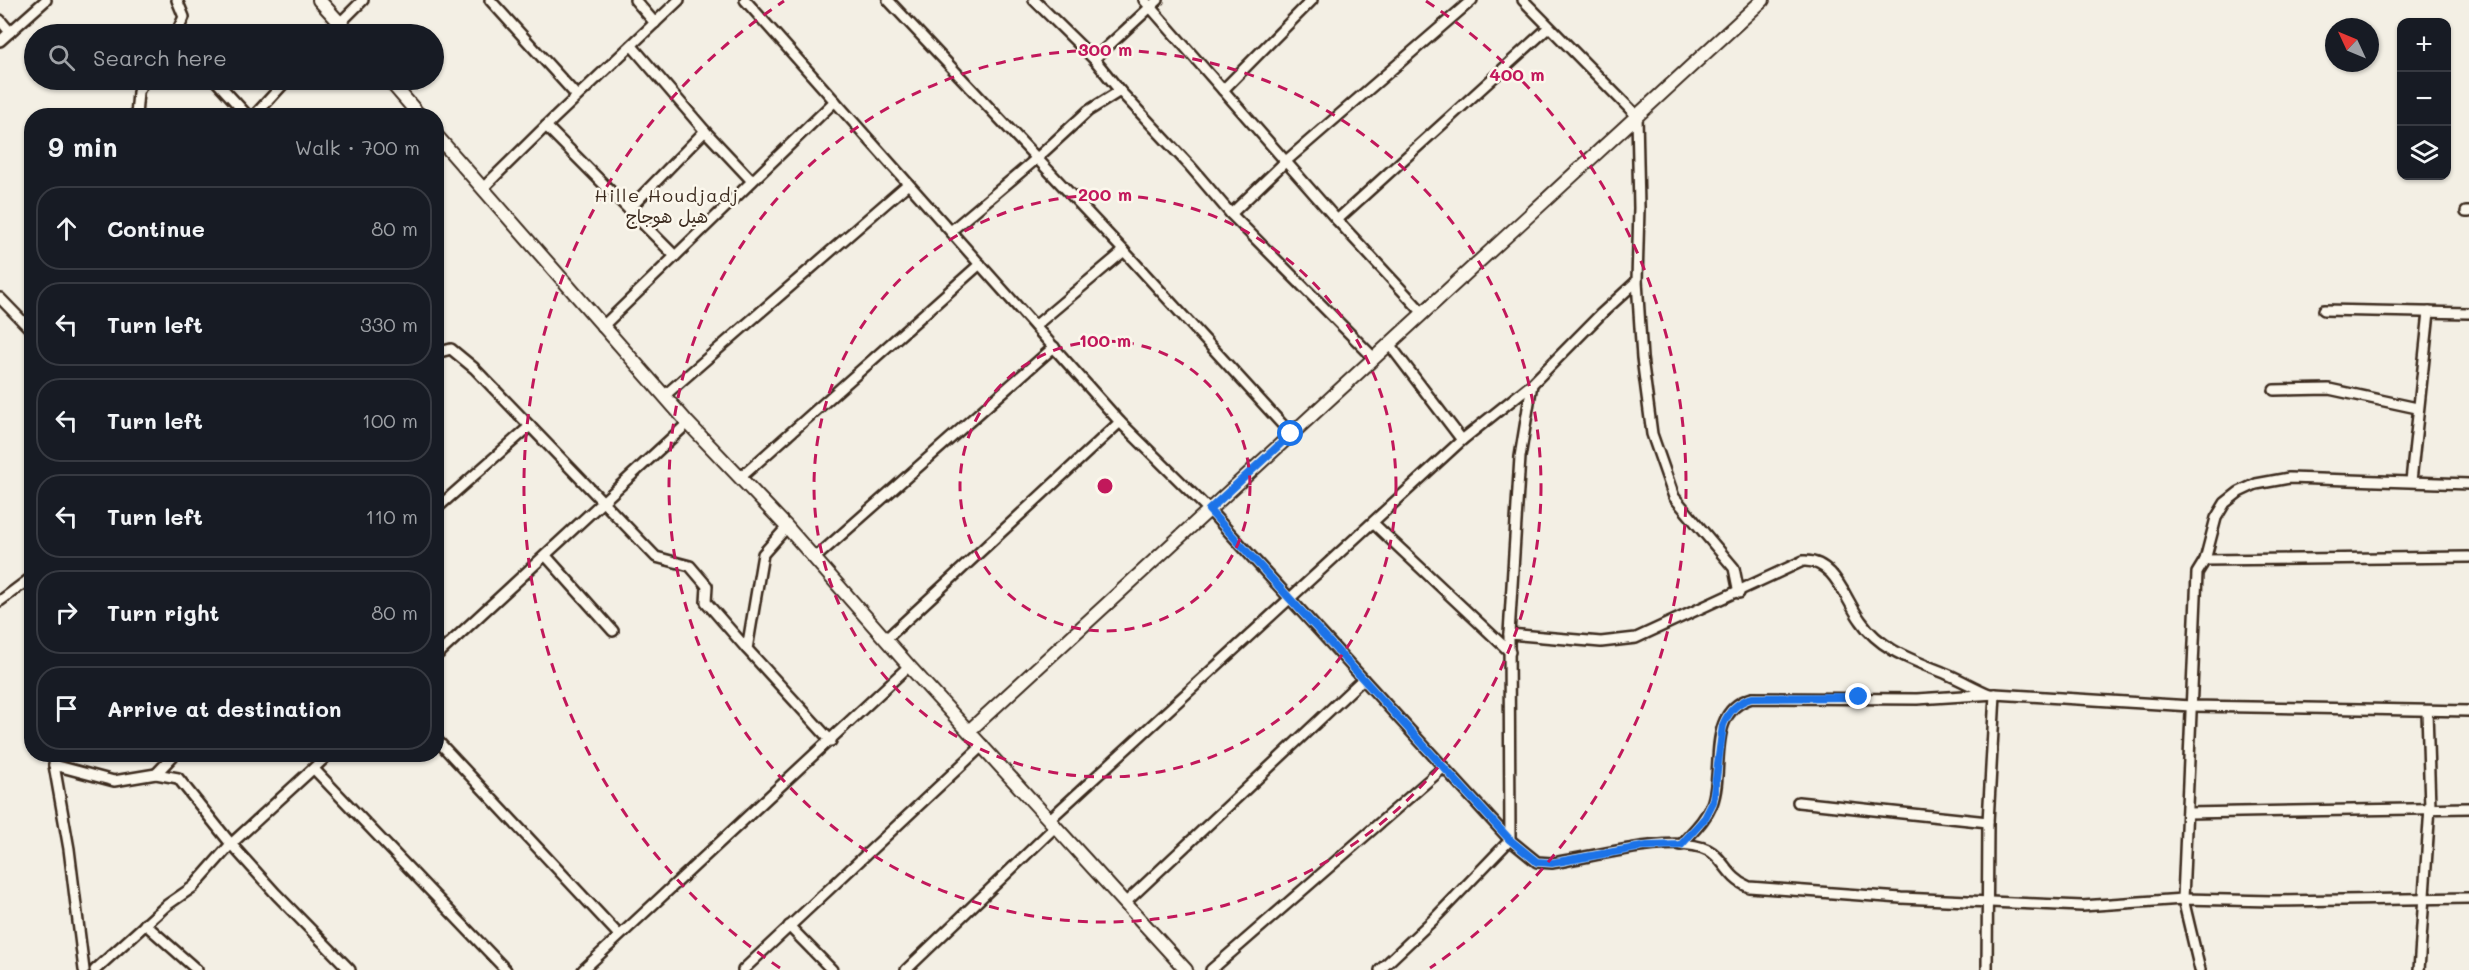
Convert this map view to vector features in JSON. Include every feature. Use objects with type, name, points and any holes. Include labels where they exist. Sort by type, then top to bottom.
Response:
[{"type":"street","points":[[0,41],[46,0]]},
{"type":"street","points":[[177,0],[184,17],[181,24]]},
{"type":"street","points":[[319,0],[340,22],[363,0]]},
{"type":"street","points":[[490,0],[577,96]]},
{"type":"street","points":[[634,0],[655,23]]},
{"type":"street","points":[[483,188],[679,0]]},
{"type":"street","points":[[745,0],[908,184],[952,230],[1120,422],[1209,510],[1510,840],[1537,862],[1544,864],[1647,846],[1681,845],[1710,850],[1737,882],[1749,887],[1988,903],[2082,906],[2183,899],[2272,901],[2469,898]]},
{"type":"street","points":[[888,0],[1035,159],[1124,251],[1291,434]]},
{"type":"street","points":[[1034,0],[1094,59],[1120,92],[1190,166],[1231,214],[1374,358]]},
{"type":"street","points":[[1094,59],[1147,4],[1158,0]]},
{"type":"street","points":[[1223,90],[1312,0]]},
{"type":"street","points":[[1231,214],[1286,161],[1472,0]]},
{"type":"street","points":[[1523,0],[1637,116],[1639,208],[1637,281],[1642,358],[1652,434],[1674,497],[1734,568],[1739,592]]},
{"type":"street","points":[[969,731],[1763,0]]},
{"type":"street","points":[[1147,4],[1337,220],[1423,313]]},
{"type":"street","points":[[0,20],[10,32]]},
{"type":"street","points":[[1337,220],[1548,28]]},
{"type":"street","points":[[632,46],[705,131],[752,181]]},
{"type":"street","points":[[137,108],[139,90]]},
{"type":"street","points":[[224,90],[241,108]]},
{"type":"street","points":[[261,108],[278,90]]},
{"type":"street","points":[[398,90],[413,108]]},
{"type":"street","points":[[952,230],[1088,111],[1120,92]]},
{"type":"street","points":[[602,327],[835,101]]},
{"type":"street","points":[[546,126],[675,256]]},
{"type":"street","points":[[629,209],[705,131]]},
{"type":"street","points":[[444,144],[688,423],[787,527],[909,666],[1186,970]]},
{"type":"street","points":[[664,396],[908,184]]},
{"type":"street","points":[[1035,326],[1124,251]]},
{"type":"street","points":[[740,478],[980,264]]},
{"type":"street","points":[[906,970],[1053,823],[1290,599],[1462,440],[1532,384],[1637,281]]},
{"type":"street","points":[[0,298],[24,321]]},
{"type":"street","points":[[2324,310],[2469,313]]},
{"type":"street","points":[[2411,481],[2429,312]]},
{"type":"street","points":[[1389,344],[1462,440]]},
{"type":"street","points":[[815,558],[1054,347]]},
{"type":"street","points":[[444,351],[451,349],[474,368],[656,557],[690,566],[707,586],[706,602],[831,741]]},
{"type":"street","points":[[1380,970],[1434,919],[1510,840],[1509,634],[1520,457],[1532,384]]},
{"type":"street","points":[[2274,390],[2329,389],[2417,408]]},
{"type":"street","points":[[886,639],[1120,422]]},
{"type":"street","points":[[444,649],[688,423]]},
{"type":"street","points":[[444,502],[530,426]]},
{"type":"street","points":[[2200,970],[2183,899],[2197,573],[2205,560],[2216,519],[2225,503],[2239,492],[2256,484],[2289,478],[2469,484]]},
{"type":"street","points":[[1373,523],[1509,652]]},
{"type":"street","points":[[747,649],[763,554],[787,527]]},
{"type":"street","points":[[546,556],[612,631]]},
{"type":"street","points":[[2205,560],[2469,557]]},
{"type":"street","points":[[1509,634],[1601,642],[1636,638],[1803,561],[1815,561],[1825,568],[1839,584],[1861,622],[1877,639],[1907,659],[1948,674],[1993,695]]},
{"type":"street","points":[[0,601],[24,583]]},
{"type":"street","points":[[583,970],[909,666]]},
{"type":"street","points":[[1125,903],[1363,679]]},
{"type":"street","points":[[1987,970],[1988,822],[1993,695]]},
{"type":"street","points":[[1681,845],[1705,818],[1713,802],[1723,725],[1727,715],[1741,701],[1752,698],[1917,699],[1993,695],[2191,706],[2469,711]]},
{"type":"street","points":[[2419,970],[2430,807],[2427,711]]},
{"type":"street","points":[[743,970],[983,745]]},
{"type":"street","points":[[444,748],[619,935]]},
{"type":"street","points":[[55,762],[69,849],[84,970]]},
{"type":"street","points":[[156,774],[167,762]]},
{"type":"street","points":[[94,970],[167,905],[193,887],[231,844],[321,762]]},
{"type":"street","points":[[54,765],[114,782],[156,774],[178,777],[231,844],[350,970]]},
{"type":"street","points":[[1211,970],[1443,767]]},
{"type":"street","points":[[314,769],[506,970]]},
{"type":"street","points":[[1798,802],[1988,822]]},
{"type":"street","points":[[2187,813],[2469,808]]},
{"type":"street","points":[[145,924],[197,970]]},
{"type":"street","points":[[789,926],[832,970]]},
{"type":"district","name":"Hille Houdjadj هيل هوجاج","points":[[667,205]]},
{"type":"route","points":[[1291,434],[1209,510],[1510,840],[1537,862],[1552,863],[1647,846],[1681,845],[1705,818],[1713,802],[1723,725],[1727,715],[1741,701],[1752,698],[1859,697]]}]
